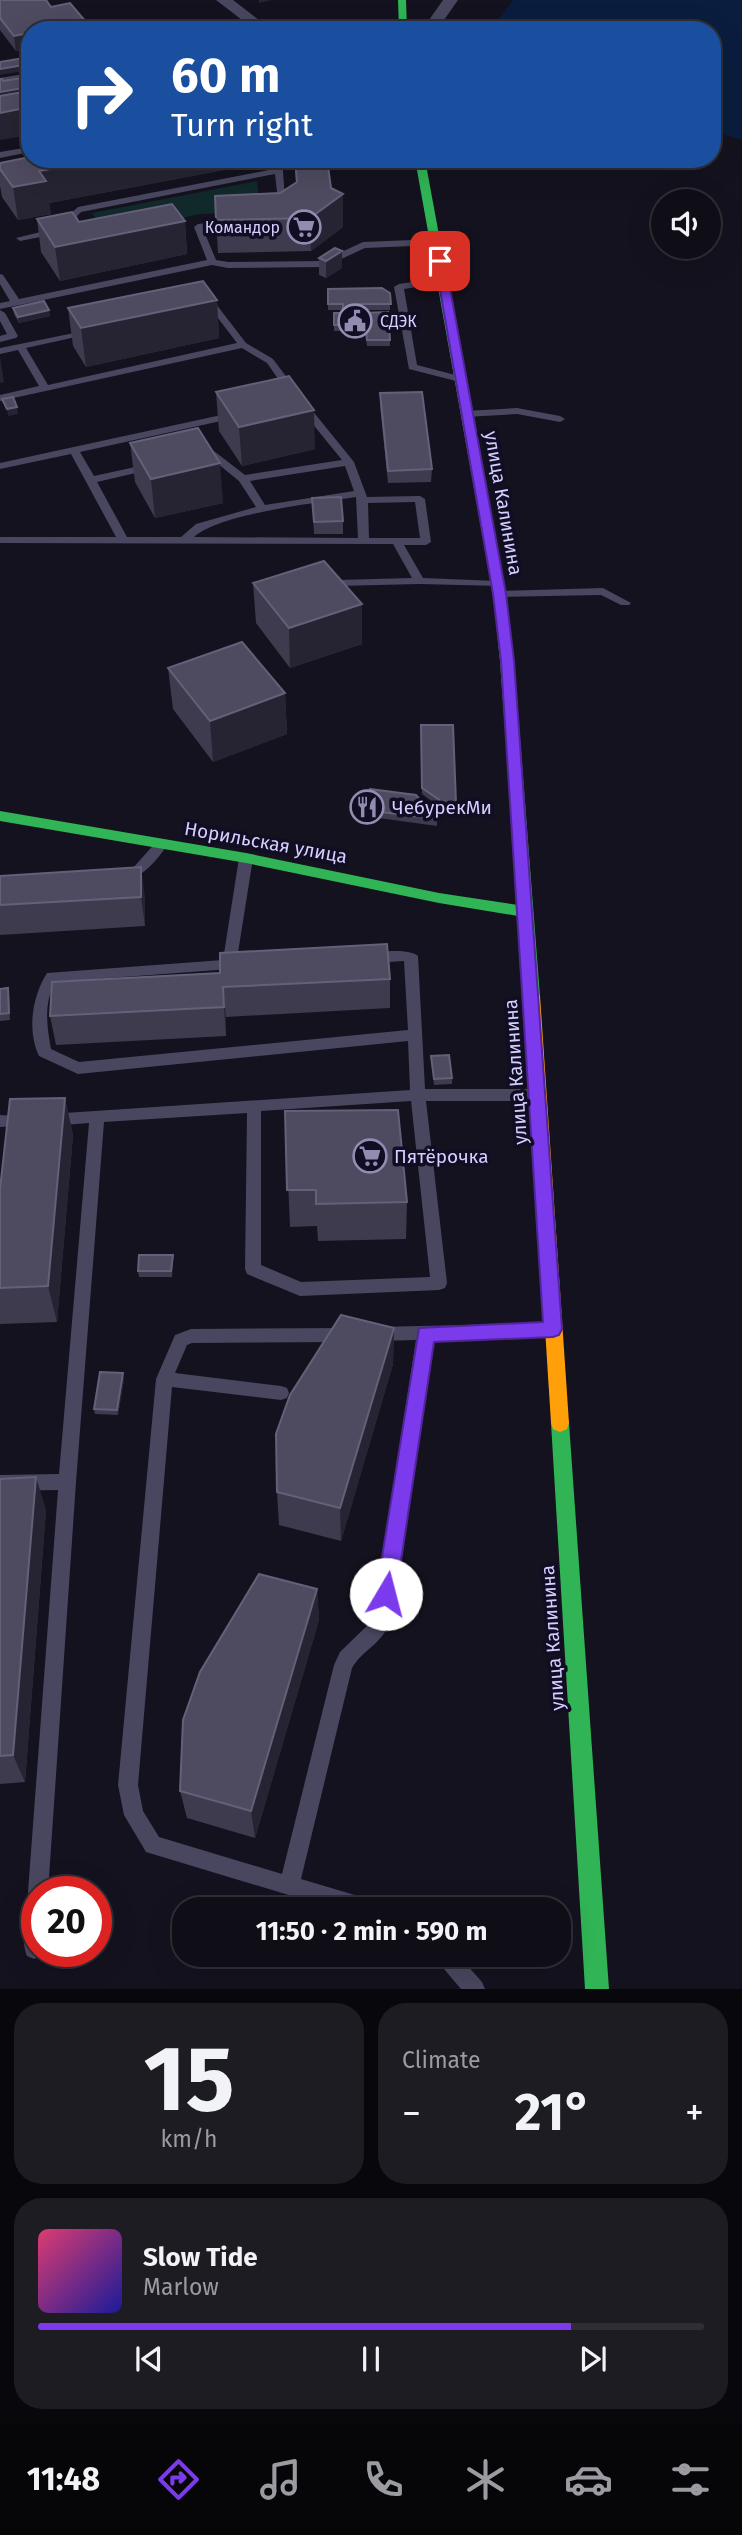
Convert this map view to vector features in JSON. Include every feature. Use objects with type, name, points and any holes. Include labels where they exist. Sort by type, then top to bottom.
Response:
[{"type":"main road","points":[[402,0],[403,21]]},
{"type":"main road","points":[[421,13],[421,21]]},
{"type":"main road","name":"улица Калинина","points":[[422,168],[498,589],[514,741],[523,911],[539,1095],[597,1989]]},
{"type":"main road","name":"Норильская улица","points":[[0,816],[246,859],[439,898],[523,911]]},
{"type":"street","points":[[223,0],[252,21]]},
{"type":"street","points":[[436,21],[451,0]]},
{"type":"lane","points":[[0,80],[21,78]]},
{"type":"lane","points":[[0,155],[21,151]]},
{"type":"lane","points":[[278,168],[283,211],[280,217]]},
{"type":"lane","points":[[84,235],[72,216],[78,210],[279,171]]},
{"type":"lane","points":[[212,262],[193,227],[239,222]]},
{"type":"lane","points":[[20,238],[78,226]]},
{"type":"lane","points":[[0,306],[212,262],[228,265],[324,264],[363,245],[437,242]]},
{"type":"lane","points":[[0,276],[16,302]]},
{"type":"lane","points":[[444,280],[399,287],[412,367],[460,379]]},
{"type":"lane","points":[[187,311],[213,306],[243,345],[270,361],[349,462],[362,496],[364,541]]},
{"type":"lane","points":[[0,313],[13,336],[0,339]]},
{"type":"lane","points":[[0,351],[97,330]]},
{"type":"lane","points":[[0,398],[243,345]]},
{"type":"lane","points":[[20,346],[46,388]]},
{"type":"lane","points":[[285,404],[299,401]]},
{"type":"lane","points":[[466,414],[517,411],[560,419]]},
{"type":"lane","points":[[0,466],[246,412]]},
{"type":"lane","points":[[197,437],[209,454],[243,479],[262,509]]},
{"type":"lane","points":[[74,450],[124,541]]},
{"type":"lane","points":[[196,457],[209,454]]},
{"type":"lane","points":[[243,479],[349,462]]},
{"type":"lane","points":[[91,480],[156,466]]},
{"type":"lane","points":[[0,540],[124,541],[183,541],[364,541],[397,541],[426,542],[420,499],[362,496],[262,509],[200,526],[183,541]]},
{"type":"lane","points":[[397,541],[419,581]]},
{"type":"lane","points":[[337,583],[419,581],[498,589],[603,591],[625,603]]},
{"type":"lane","points":[[110,877],[124,876],[138,870],[162,845]]},
{"type":"lane","points":[[229,965],[246,859]]},
{"type":"lane","points":[[254,1107],[253,1269],[300,1289],[439,1283],[418,1095],[411,956],[359,959]]},
{"type":"lane","points":[[255,964],[52,977],[43,989],[40,1026],[44,1052],[78,1068],[415,1035]]},
{"type":"lane","points":[[0,1121],[97,1119],[418,1095],[539,1095]]},
{"type":"lane","points":[[39,1876],[67,1482],[97,1119]]},
{"type":"lane","points":[[327,1897],[153,1845],[134,1815],[129,1801],[164,1379],[181,1340],[191,1336],[425,1334],[553,1329]]},
{"type":"lane","points":[[289,1886],[346,1656],[380,1630],[425,1334]]},
{"type":"lane","points":[[164,1379],[281,1393]]},
{"type":"lane","points":[[0,1483],[67,1482]]},
{"type":"lane","points":[[456,1967],[475,1989]]},
{"type":"green space","points":[[257,181],[260,212],[200,214],[105,234],[92,213]]},
{"type":"water","points":[[513,0],[742,0],[742,140],[721,134],[721,21],[497,21]]},
{"type":"building","points":[[0,0],[46,0],[51,7],[70,3],[85,21],[21,21],[21,35],[14,36],[0,18]]},
{"type":"building","points":[[21,58],[21,66],[0,69],[0,62]]},
{"type":"building","points":[[21,78],[21,88],[0,92],[0,79]]},
{"type":"building","points":[[21,92],[21,109],[0,113],[0,96]]},
{"type":"building","points":[[21,159],[21,168],[56,168],[39,171],[46,181],[13,187],[0,169],[0,163]]},
{"type":"building","points":[[296,168],[328,168],[331,188],[343,194],[310,218],[216,220],[215,196],[280,193],[297,182]]},
{"type":"building","points":[[172,204],[185,221],[55,247],[37,219],[72,212],[79,222]]},
{"type":"building","points":[[335,248],[342,251],[326,261],[319,258]]},
{"type":"building","points":[[203,281],[217,300],[81,328],[68,308]]},
{"type":"building","points":[[382,288],[390,293],[391,304],[359,304],[360,313],[388,312],[390,340],[367,340],[365,324],[334,325],[334,313],[343,313],[343,304],[328,304],[328,289]]},
{"type":"building","points":[[44,301],[49,310],[18,317],[13,308]]},
{"type":"building","points":[[289,376],[314,410],[239,427],[216,392]]},
{"type":"building","points":[[422,392],[432,469],[388,471],[380,393]]},
{"type":"building","points":[[13,397],[17,407],[7,409],[2,399]]},
{"type":"building","points":[[198,428],[220,463],[151,479],[130,443]]},
{"type":"building","points":[[341,497],[343,521],[314,522],[312,498]]},
{"type":"building","points":[[324,561],[362,604],[289,628],[253,583]]},
{"type":"building","points":[[242,642],[285,693],[210,721],[168,668]]},
{"type":"building","points":[[421,725],[453,725],[456,803],[450,807],[422,788]]},
{"type":"building","points":[[370,789],[416,795],[437,819],[364,810]]},
{"type":"building","points":[[141,867],[141,897],[0,905],[0,876]]},
{"type":"building","points":[[387,944],[390,979],[223,987],[224,1007],[50,1016],[52,982],[220,973],[220,953]]},
{"type":"building","points":[[8,988],[9,1013],[0,1014],[0,989]]},
{"type":"building","points":[[449,1055],[452,1078],[434,1079],[431,1056]]},
{"type":"building","points":[[65,1098],[48,1286],[0,1288],[0,1189],[10,1099]]},
{"type":"building","points":[[398,1110],[407,1202],[316,1204],[316,1190],[287,1190],[285,1111]]},
{"type":"building","points":[[139,1255],[173,1255],[171,1271],[138,1271]]},
{"type":"building","points":[[341,1315],[394,1328],[340,1508],[277,1492],[276,1434],[290,1395]]},
{"type":"building","points":[[100,1372],[123,1373],[117,1410],[94,1409]]},
{"type":"building","points":[[36,1477],[13,1755],[0,1756],[0,1479]]},
{"type":"building","points":[[259,1574],[317,1589],[251,1811],[180,1791],[183,1720],[200,1672]]},
{"type":"traffic: fast","points":[[402,0],[403,21]]},
{"type":"traffic: fast","points":[[422,168],[499,594],[507,661],[532,996]]},
{"type":"traffic: fast","points":[[0,816],[246,858],[439,898],[524,911]]},
{"type":"traffic: fast","points":[[560,1423],[597,1989]]},
{"type":"traffic: slow","points":[[532,996],[560,1423]]},
{"type":"place","name":"Командор","points":[[304,227]]},
{"type":"place","name":"СДЭК","points":[[355,321]]},
{"type":"place","name":"ЧебурекМи","points":[[367,807]]},
{"type":"place","name":"Пятёрочка","points":[[370,1156]]},
{"type":"route","points":[[386,1594],[425,1334],[553,1329],[539,1095],[523,911],[507,661],[499,594],[440,261]]}]
